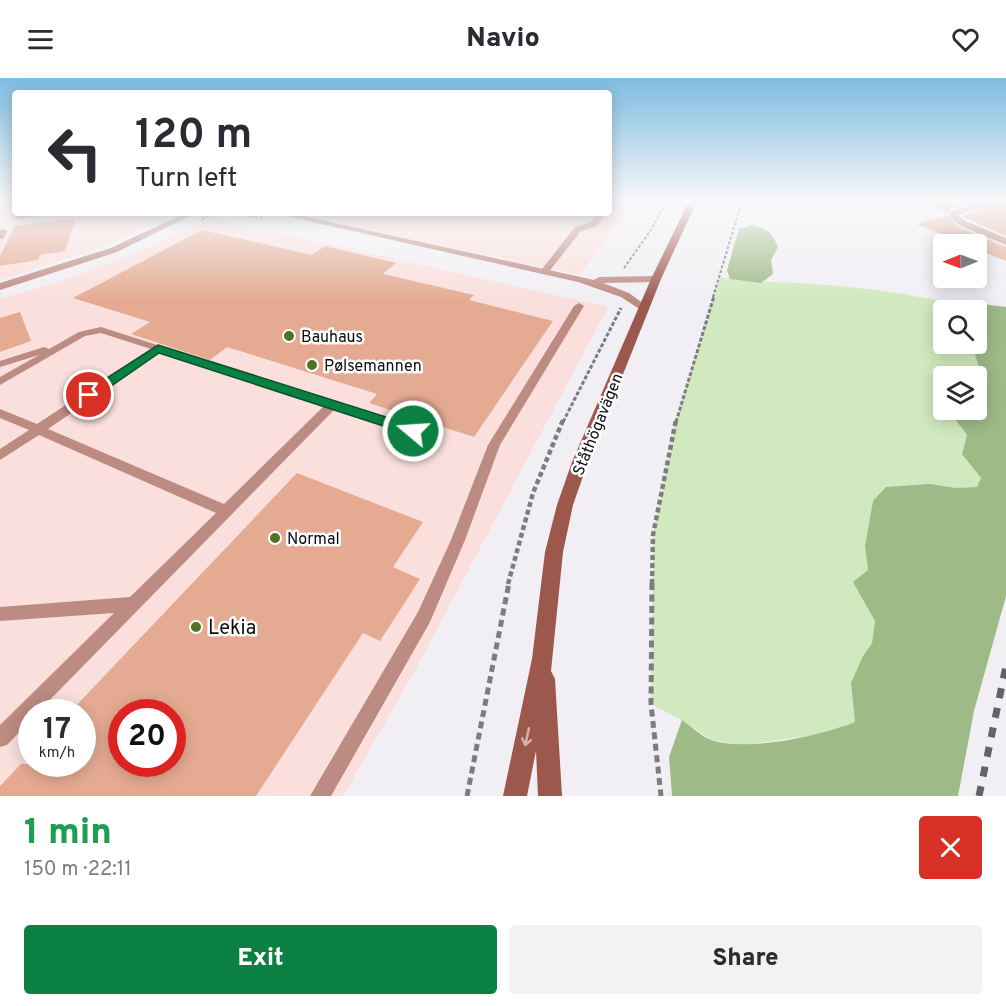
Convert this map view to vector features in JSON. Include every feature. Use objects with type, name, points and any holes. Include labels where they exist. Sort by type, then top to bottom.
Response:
[{"type":"main road","name":"Ståthögavägen","points":[[515,796],[543,659],[554,552],[565,505],[580,462],[656,279],[677,235]]},
{"type":"main road","name":"Ståthögavägen","points":[[543,659],[550,796]]},
{"type":"street","points":[[0,287],[114,250],[147,235]]},
{"type":"street","points":[[376,235],[603,283],[656,279]]},
{"type":"street","points":[[989,235],[1006,242]]},
{"type":"street","points":[[603,283],[644,309]]},
{"type":"lane","points":[[545,271],[574,235]]},
{"type":"lane","points":[[320,796],[424,617],[458,540],[494,445],[579,306]]},
{"type":"lane","points":[[0,382],[82,334],[101,330],[413,431]]},
{"type":"lane","points":[[0,364],[65,344]]},
{"type":"lane","points":[[0,455],[158,349]]},
{"type":"lane","points":[[0,738],[332,405]]},
{"type":"lane","points":[[0,413],[226,511]]},
{"type":"lane","points":[[0,614],[133,604]]},
{"type":"path","points":[[467,796],[516,552],[534,491],[554,442],[622,306],[621,301],[611,295],[598,292],[614,270],[625,267],[646,235]]},
{"type":"path","points":[[661,796],[651,704],[653,535],[674,428],[732,235]]},
{"type":"shaded area","points":[[0,235],[131,235],[111,244],[0,280]]},
{"type":"shaded area","points":[[176,235],[286,235],[608,307],[413,674],[343,796],[0,796],[0,299],[57,282],[126,257]]},
{"type":"shaded area","points":[[389,235],[610,235],[580,275]]},
{"type":"green space","points":[[737,235],[770,235],[773,238],[778,247],[771,260],[773,274],[761,283],[730,279],[727,270]]},
{"type":"green space","points":[[720,277],[743,281],[831,285],[934,300],[933,354],[975,354],[978,366],[933,366],[933,420],[956,420],[967,435],[962,454],[981,478],[977,487],[956,488],[930,484],[873,501],[865,546],[868,570],[854,582],[875,621],[872,643],[863,656],[851,683],[855,722],[823,734],[742,745],[711,740],[682,720],[651,704],[653,535],[674,428]]},
{"type":"green space","points":[[987,305],[1006,307],[1006,596],[974,711],[958,796],[672,796],[669,757],[682,720],[710,740],[729,744],[766,743],[805,737],[855,722],[851,683],[863,656],[872,643],[875,621],[853,582],[868,570],[865,546],[873,501],[886,487],[930,484],[956,488],[977,487],[981,478],[962,454],[967,435],[956,420],[987,420],[987,366],[978,366],[975,354],[987,354]]},
{"type":"building","points":[[11,235],[70,235],[65,251],[40,255],[38,260],[0,266],[0,256]]},
{"type":"building","points":[[193,235],[222,235],[312,255],[325,246],[396,263],[383,274],[474,295],[469,300],[553,321],[474,437],[369,403],[377,394],[227,347],[210,360],[131,334],[150,322],[73,298]]},
{"type":"building","points":[[987,239],[1006,247],[1006,261],[987,253]]},
{"type":"building","points":[[20,312],[31,341],[0,352],[0,318]]},
{"type":"building","points":[[297,473],[423,522],[393,567],[420,579],[380,641],[363,633],[256,796],[0,796],[0,786],[18,767],[18,777],[96,777],[96,699],[82,699]]},
{"type":"railway","points":[[979,796],[1006,666]]},
{"type":"place","name":"Bauhaus","points":[[289,336]]},
{"type":"place","name":"Pølsemannen","points":[[312,365]]},
{"type":"place","name":"Normal","points":[[275,538]]},
{"type":"place","name":"Lekia","points":[[196,627]]},
{"type":"route","points":[[89,395],[158,349],[413,431]]}]
